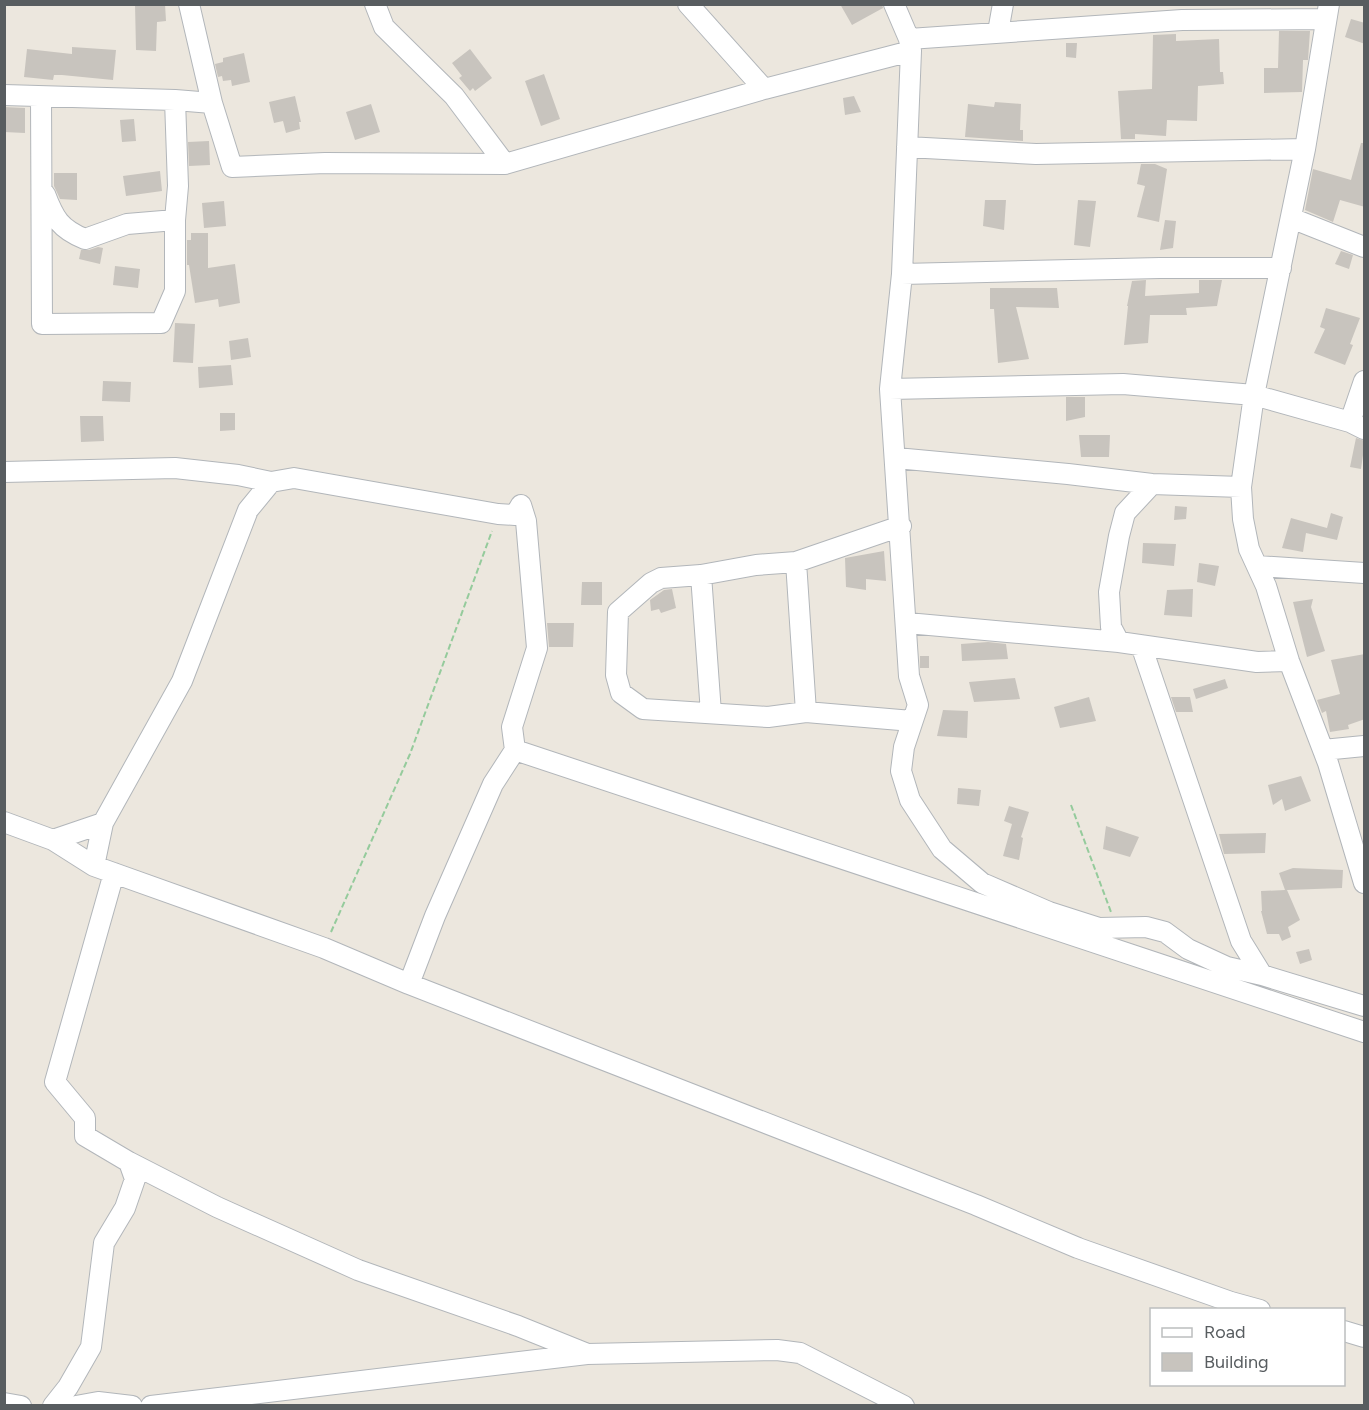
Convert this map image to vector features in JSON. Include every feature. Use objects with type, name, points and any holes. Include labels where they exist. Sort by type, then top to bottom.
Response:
[{"type":"street","points":[[189,4],[212,104],[232,167],[325,163],[505,164],[910,45],[998,32],[1183,12],[1327,12],[1305,149],[1254,395],[1241,487],[1249,549],[1266,586],[1289,661],[1323,750],[1365,883]]},
{"type":"street","points":[[375,4],[384,27],[454,96],[505,164]]},
{"type":"street","points":[[688,4],[764,89]]},
{"type":"street","points":[[894,4],[910,45],[902,274],[890,389],[901,526],[909,676],[918,705],[904,747],[900,771],[910,800],[942,849],[982,883],[1049,912],[1100,928],[1146,927],[1166,932],[1188,949],[1227,967],[1262,975],[1365,1006]]},
{"type":"street","points":[[998,32],[1004,4]]},
{"type":"street","points":[[4,95],[175,100],[212,104]]},
{"type":"street","points":[[41,97],[42,324],[161,323],[175,291],[175,220],[178,186],[175,100]]},
{"type":"street","points":[[907,147],[1036,154],[1305,149]]},
{"type":"street","points":[[41,185],[54,216],[69,232],[85,239],[127,224],[175,220]]},
{"type":"street","points":[[1291,218],[1365,246]]},
{"type":"street","points":[[902,274],[1160,268],[1281,268]]},
{"type":"street","points":[[890,389],[1123,384],[1254,395],[1357,425],[1365,381]]},
{"type":"street","points":[[896,458],[1152,484],[1241,487]]},
{"type":"street","points":[[4,472],[175,468],[238,475],[271,482],[294,478],[498,514],[515,515],[521,505],[526,521],[537,648],[512,727],[515,750],[493,784],[435,916],[409,984]]},
{"type":"street","points":[[94,866],[103,823],[182,681],[248,510],[271,482]]},
{"type":"street","points":[[1119,642],[1111,627],[1110,592],[1119,536],[1125,513],[1152,484]]},
{"type":"street","points":[[901,526],[796,562],[661,578],[651,583],[618,612],[616,675],[621,693],[643,709],[768,717],[806,712],[912,721]]},
{"type":"street","points":[[796,562],[806,712]]},
{"type":"street","points":[[1257,566],[1365,573]]},
{"type":"street","points":[[701,575],[711,713]]},
{"type":"street","points":[[907,623],[1119,642],[1257,662],[1289,661]]},
{"type":"street","points":[[1141,645],[1241,941],[1262,975]]},
{"type":"street","points":[[1323,750],[1365,746]]},
{"type":"street","points":[[515,750],[1365,1032]]},
{"type":"street","points":[[4,822],[53,840],[94,866],[324,948],[409,984],[976,1205],[1078,1248],[1253,1308]]},
{"type":"street","points":[[53,840],[103,823]]},
{"type":"street","points":[[114,873],[55,1082],[85,1118],[85,1136],[129,1162],[217,1207],[358,1270],[518,1326],[588,1354]]},
{"type":"street","points":[[53,1406],[69,1387],[91,1347],[104,1243],[125,1208],[135,1179],[129,1162]]},
{"type":"street","points":[[1345,1331],[1365,1337]]},
{"type":"street","points":[[151,1406],[588,1354],[777,1350],[800,1353],[904,1406]]},
{"type":"street","points":[[76,1406],[98,1402],[132,1406]]},
{"type":"street","points":[[4,1403],[21,1406]]},
{"type":"path","points":[[324,948],[410,754],[498,514]]},
{"type":"path","points":[[1071,805],[1107,905],[1119,928]]},
{"type":"building","points":[[135,4],[165,4],[166,21],[157,22],[156,51],[136,50]]},
{"type":"building","points":[[840,4],[882,4],[883,8],[852,25]]},
{"type":"building","points":[[1351,19],[1365,23],[1365,44],[1345,37]]},
{"type":"building","points":[[1279,31],[1310,31],[1308,60],[1303,60],[1302,92],[1264,93],[1264,68],[1278,68]]},
{"type":"building","points":[[1176,34],[1176,41],[1219,39],[1220,72],[1223,72],[1224,84],[1198,86],[1197,121],[1167,120],[1166,136],[1135,134],[1135,139],[1121,139],[1118,91],[1152,89],[1153,35]]},
{"type":"building","points":[[1066,43],[1077,43],[1076,58],[1066,57]]},
{"type":"building","points":[[72,47],[116,50],[113,80],[62,75],[54,75],[53,80],[24,77],[27,49],[72,54]]},
{"type":"building","points":[[470,49],[492,78],[475,91],[473,88],[470,91],[459,78],[462,76],[452,63]]},
{"type":"building","points":[[244,53],[250,82],[232,86],[231,80],[223,81],[222,76],[218,77],[215,64],[223,62],[223,58]]},
{"type":"building","points":[[544,74],[560,119],[541,126],[525,81]]},
{"type":"building","points":[[295,96],[301,122],[299,122],[300,129],[286,133],[283,121],[274,123],[269,102]]},
{"type":"building","points":[[854,96],[861,112],[845,115],[843,98]]},
{"type":"building","points":[[995,102],[1021,104],[1020,130],[1023,130],[1023,141],[965,137],[968,104],[994,107]]},
{"type":"building","points":[[371,104],[380,132],[355,140],[346,112]]},
{"type":"building","points":[[4,107],[25,108],[25,133],[4,132]]},
{"type":"building","points":[[134,119],[136,141],[122,142],[120,120]]},
{"type":"building","points":[[209,141],[210,165],[189,166],[188,142]]},
{"type":"building","points":[[1361,143],[1365,143],[1365,207],[1340,200],[1333,222],[1305,210],[1313,169],[1351,180]]},
{"type":"building","points":[[1141,164],[1155,164],[1167,169],[1159,222],[1137,217],[1145,186],[1137,184]]},
{"type":"building","points":[[160,171],[162,191],[126,196],[123,176]]},
{"type":"building","points":[[54,173],[77,173],[77,200],[60,199],[54,186]]},
{"type":"building","points":[[985,200],[1006,200],[1004,230],[983,226]]},
{"type":"building","points":[[1078,200],[1096,201],[1090,247],[1074,245]]},
{"type":"building","points":[[224,201],[226,226],[204,228],[202,203]]},
{"type":"building","points":[[1165,220],[1176,221],[1173,248],[1160,250]]},
{"type":"building","points":[[191,233],[208,233],[208,268],[235,264],[240,303],[219,307],[218,299],[195,303],[189,265],[187,265],[187,240],[191,240]]},
{"type":"building","points":[[103,248],[100,264],[79,259],[81,250]]},
{"type":"building","points":[[1341,251],[1353,255],[1349,269],[1335,264]]},
{"type":"building","points":[[115,266],[140,269],[138,288],[113,285]]},
{"type":"building","points":[[1146,280],[1145,296],[1199,293],[1199,280],[1222,280],[1217,306],[1186,308],[1187,315],[1150,315],[1148,343],[1124,345],[1127,306],[1132,281]]},
{"type":"building","points":[[990,288],[1057,288],[1059,308],[1016,307],[1029,359],[998,363],[994,309],[990,309]]},
{"type":"building","points":[[1326,308],[1360,318],[1345,365],[1314,353],[1325,329],[1320,327]]},
{"type":"building","points":[[175,323],[195,324],[193,363],[173,362]]},
{"type":"building","points":[[248,338],[251,357],[231,360],[229,341]]},
{"type":"building","points":[[231,365],[233,385],[199,388],[198,367]]},
{"type":"building","points":[[103,381],[131,382],[130,402],[102,401]]},
{"type":"building","points":[[1066,397],[1085,397],[1085,417],[1066,421]]},
{"type":"building","points":[[220,413],[235,413],[235,430],[220,431]]},
{"type":"building","points":[[80,416],[103,416],[104,441],[81,442]]},
{"type":"building","points":[[1079,435],[1110,435],[1109,457],[1081,457]]},
{"type":"building","points":[[1356,438],[1365,441],[1361,469],[1350,467]]},
{"type":"building","points":[[1175,506],[1187,507],[1186,519],[1174,520]]},
{"type":"building","points":[[1331,513],[1343,517],[1337,540],[1306,533],[1303,552],[1282,548],[1291,518],[1327,528]]},
{"type":"building","points":[[1143,543],[1176,544],[1174,566],[1142,563]]},
{"type":"building","points":[[884,551],[886,581],[866,579],[866,590],[846,587],[845,558]]},
{"type":"building","points":[[1199,563],[1219,566],[1215,586],[1197,582]]},
{"type":"building","points":[[582,582],[602,582],[602,605],[581,605]]},
{"type":"building","points":[[672,589],[676,608],[661,613],[659,609],[651,611],[650,600],[664,590]]},
{"type":"building","points":[[1193,589],[1192,617],[1164,615],[1167,590]]},
{"type":"building","points":[[1313,599],[1311,607],[1325,651],[1307,657],[1293,602]]},
{"type":"building","points":[[547,623],[574,623],[573,647],[549,647]]},
{"type":"building","points":[[988,642],[1006,644],[1008,659],[962,661],[961,644]]},
{"type":"building","points":[[1365,654],[1365,719],[1348,725],[1349,729],[1330,732],[1326,711],[1322,713],[1317,700],[1340,694],[1331,660]]},
{"type":"building","points":[[920,656],[929,656],[929,668],[920,668]]},
{"type":"building","points":[[1015,678],[1020,699],[974,702],[969,682]]},
{"type":"building","points":[[1225,679],[1228,688],[1196,699],[1193,689]]},
{"type":"building","points":[[1089,697],[1096,721],[1060,728],[1054,707]]},
{"type":"building","points":[[1171,697],[1190,697],[1193,712],[1176,712]]},
{"type":"building","points":[[943,710],[968,711],[967,738],[937,736]]},
{"type":"building","points":[[1301,776],[1311,801],[1285,811],[1282,799],[1273,805],[1268,785]]},
{"type":"building","points":[[958,788],[981,790],[979,806],[957,804]]},
{"type":"building","points":[[1009,806],[1029,812],[1021,837],[1023,838],[1019,860],[1003,856],[1012,824],[1004,821]]},
{"type":"building","points":[[1106,826],[1139,837],[1130,857],[1103,849]]},
{"type":"building","points":[[1266,833],[1265,853],[1224,854],[1219,834]]},
{"type":"building","points":[[1293,868],[1343,870],[1342,888],[1287,890],[1300,920],[1288,927],[1291,937],[1282,941],[1279,934],[1267,934],[1261,911],[1261,891],[1285,890],[1279,873]]},
{"type":"building","points":[[1309,949],[1312,960],[1300,964],[1296,952]]}]
